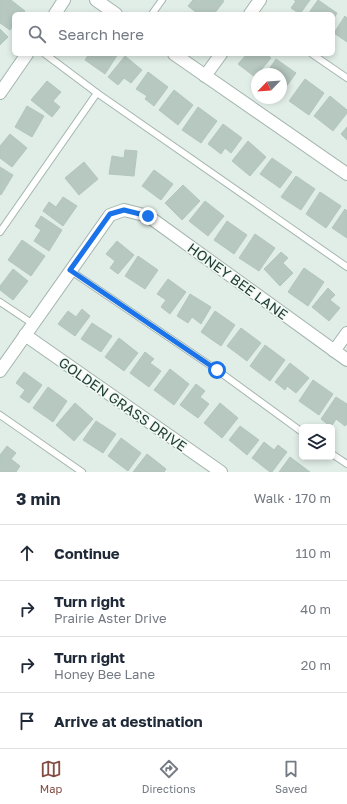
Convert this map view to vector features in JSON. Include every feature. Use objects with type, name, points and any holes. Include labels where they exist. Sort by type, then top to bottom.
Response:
[{"type":"street","points":[[56,12],[64,0]]},
{"type":"street","points":[[96,0],[113,12]]},
{"type":"street","points":[[253,12],[260,0]]},
{"type":"street","points":[[0,93],[26,56]]},
{"type":"street","points":[[177,56],[347,174]]},
{"type":"street","points":[[205,76],[220,56]]},
{"type":"street","name":"HONEY BEE LANE","points":[[70,270],[110,214],[124,210],[148,216],[347,360]]},
{"type":"street","points":[[0,371],[70,270]]},
{"type":"street","points":[[334,351],[347,333]]},
{"type":"street","name":"GOLDEN GRASS DRIVE","points":[[25,335],[221,472]]},
{"type":"lane","points":[[153,12],[162,0]]},
{"type":"lane","points":[[48,56],[347,267]]},
{"type":"lane","points":[[315,56],[347,78]]},
{"type":"lane","points":[[0,232],[97,92]]},
{"type":"lane","points":[[70,270],[217,370],[299,430]]},
{"type":"lane","points":[[0,302],[33,324]]},
{"type":"lane","points":[[0,415],[82,472]]},
{"type":"lane","points":[[335,456],[347,464]]},
{"type":"building","points":[[11,0],[25,11],[12,12],[12,28],[10,30],[0,23],[0,1]]},
{"type":"building","points":[[193,0],[224,1],[216,12],[196,12],[188,6]]},
{"type":"building","points":[[294,0],[310,0],[301,12],[297,12],[291,8],[296,1]]},
{"type":"building","points":[[318,0],[337,13],[335,16],[335,12],[309,12]]},
{"type":"building","points":[[345,16],[347,18],[347,42],[335,34]]},
{"type":"building","points":[[0,29],[8,37],[0,45]]},
{"type":"building","points":[[88,56],[117,56],[105,74],[85,60]]},
{"type":"building","points":[[125,56],[142,70],[131,83],[124,78],[118,85],[108,77]]},
{"type":"building","points":[[245,56],[269,56],[271,58],[263,68],[251,68],[251,74],[238,64]]},
{"type":"building","points":[[276,59],[296,73],[287,86],[287,68],[270,68]]},
{"type":"building","points":[[148,72],[168,87],[154,106],[145,99],[147,96],[136,89]]},
{"type":"building","points":[[305,79],[324,93],[309,115],[289,101]]},
{"type":"building","points":[[47,81],[61,92],[53,101],[60,107],[52,117],[31,100]]},
{"type":"building","points":[[174,90],[193,105],[178,125],[159,110]]},
{"type":"building","points":[[330,96],[347,110],[347,113],[333,131],[314,116]]},
{"type":"building","points":[[27,106],[44,116],[32,137],[15,127]]},
{"type":"building","points":[[198,107],[217,121],[201,143],[182,130]]},
{"type":"building","points":[[223,124],[242,138],[231,153],[225,148],[221,154],[208,144]]},
{"type":"building","points":[[347,127],[347,140],[341,134]]},
{"type":"building","points":[[10,134],[27,148],[12,167],[0,158],[0,146]]},
{"type":"building","points":[[248,141],[266,157],[250,176],[232,161]]},
{"type":"building","points":[[125,150],[137,151],[134,176],[109,174],[112,156],[124,158]]},
{"type":"building","points":[[272,158],[292,172],[280,188],[260,174]]},
{"type":"building","points":[[84,162],[98,179],[79,195],[65,178]]},
{"type":"building","points":[[0,167],[13,175],[1,195],[0,194]]},
{"type":"building","points":[[154,170],[173,184],[161,200],[142,186]]},
{"type":"building","points":[[296,176],[315,189],[301,210],[281,197]]},
{"type":"building","points":[[183,185],[200,201],[182,220],[165,203]]},
{"type":"building","points":[[320,192],[341,206],[326,228],[306,214]]},
{"type":"building","points":[[63,197],[77,206],[63,226],[43,211],[49,202],[56,207]]},
{"type":"building","points":[[205,201],[224,216],[208,236],[189,221]]},
{"type":"building","points":[[345,209],[347,211],[347,238],[332,228]]},
{"type":"building","points":[[41,216],[62,230],[49,251],[34,241],[41,230],[35,226]]},
{"type":"building","points":[[227,221],[247,235],[234,254],[214,240]]},
{"type":"building","points":[[255,234],[275,248],[259,271],[239,258]]},
{"type":"building","points":[[22,240],[45,256],[31,276],[8,260]]},
{"type":"building","points":[[117,241],[134,255],[118,274],[110,268],[115,261],[106,254]]},
{"type":"building","points":[[281,252],[288,258],[283,263],[293,273],[280,286],[264,269]]},
{"type":"building","points":[[138,256],[158,270],[145,289],[125,276]]},
{"type":"building","points":[[304,268],[324,282],[308,306],[288,292]]},
{"type":"building","points":[[13,269],[28,281],[13,300],[0,290],[0,286]]},
{"type":"building","points":[[168,279],[186,292],[170,314],[161,307],[166,300],[157,294]]},
{"type":"building","points":[[328,288],[335,295],[330,300],[340,308],[329,321],[312,307]]},
{"type":"building","points":[[190,294],[211,307],[201,324],[192,317],[188,323],[177,316]]},
{"type":"building","points":[[82,309],[90,316],[75,336],[58,324],[68,311],[76,317]]},
{"type":"building","points":[[215,311],[235,325],[221,346],[201,332]]},
{"type":"building","points":[[92,323],[112,336],[101,352],[81,339]]},
{"type":"building","points":[[241,328],[261,343],[247,361],[227,346]]},
{"type":"building","points":[[119,338],[138,353],[124,371],[105,357]]},
{"type":"building","points":[[265,345],[285,360],[270,381],[250,366]]},
{"type":"building","points":[[145,352],[154,359],[150,363],[161,371],[149,387],[130,373]]},
{"type":"building","points":[[290,363],[309,378],[296,393],[287,386],[285,390],[275,382]]},
{"type":"building","points":[[170,369],[189,384],[174,405],[154,390]]},
{"type":"building","points":[[24,372],[42,385],[29,403],[20,397],[25,390],[16,383]]},
{"type":"building","points":[[313,380],[333,394],[319,415],[299,401]]},
{"type":"building","points":[[196,384],[205,391],[200,397],[209,404],[198,418],[180,405]]},
{"type":"building","points":[[48,387],[67,401],[53,422],[33,408]]},
{"type":"building","points":[[336,397],[347,404],[347,424],[345,426],[336,419],[333,424],[327,424],[321,419]]},
{"type":"building","points":[[75,403],[93,419],[74,441],[56,425]]},
{"type":"building","points":[[220,403],[238,418],[222,438],[204,423]]},
{"type":"building","points":[[96,421],[116,434],[103,453],[83,440]]},
{"type":"building","points":[[240,426],[259,440],[247,455],[229,440]]},
{"type":"building","points":[[121,438],[141,453],[128,471],[108,456]]},
{"type":"building","points":[[264,442],[274,450],[278,445],[287,452],[272,472],[252,458]]},
{"type":"building","points":[[7,446],[16,453],[11,459],[20,466],[16,472],[0,472],[0,455]]},
{"type":"building","points":[[147,454],[166,469],[164,472],[133,472]]},
{"type":"building","points":[[290,457],[310,472],[279,472]]},
{"type":"route","points":[[148,216],[124,210],[110,214],[70,270],[217,370]]}]
